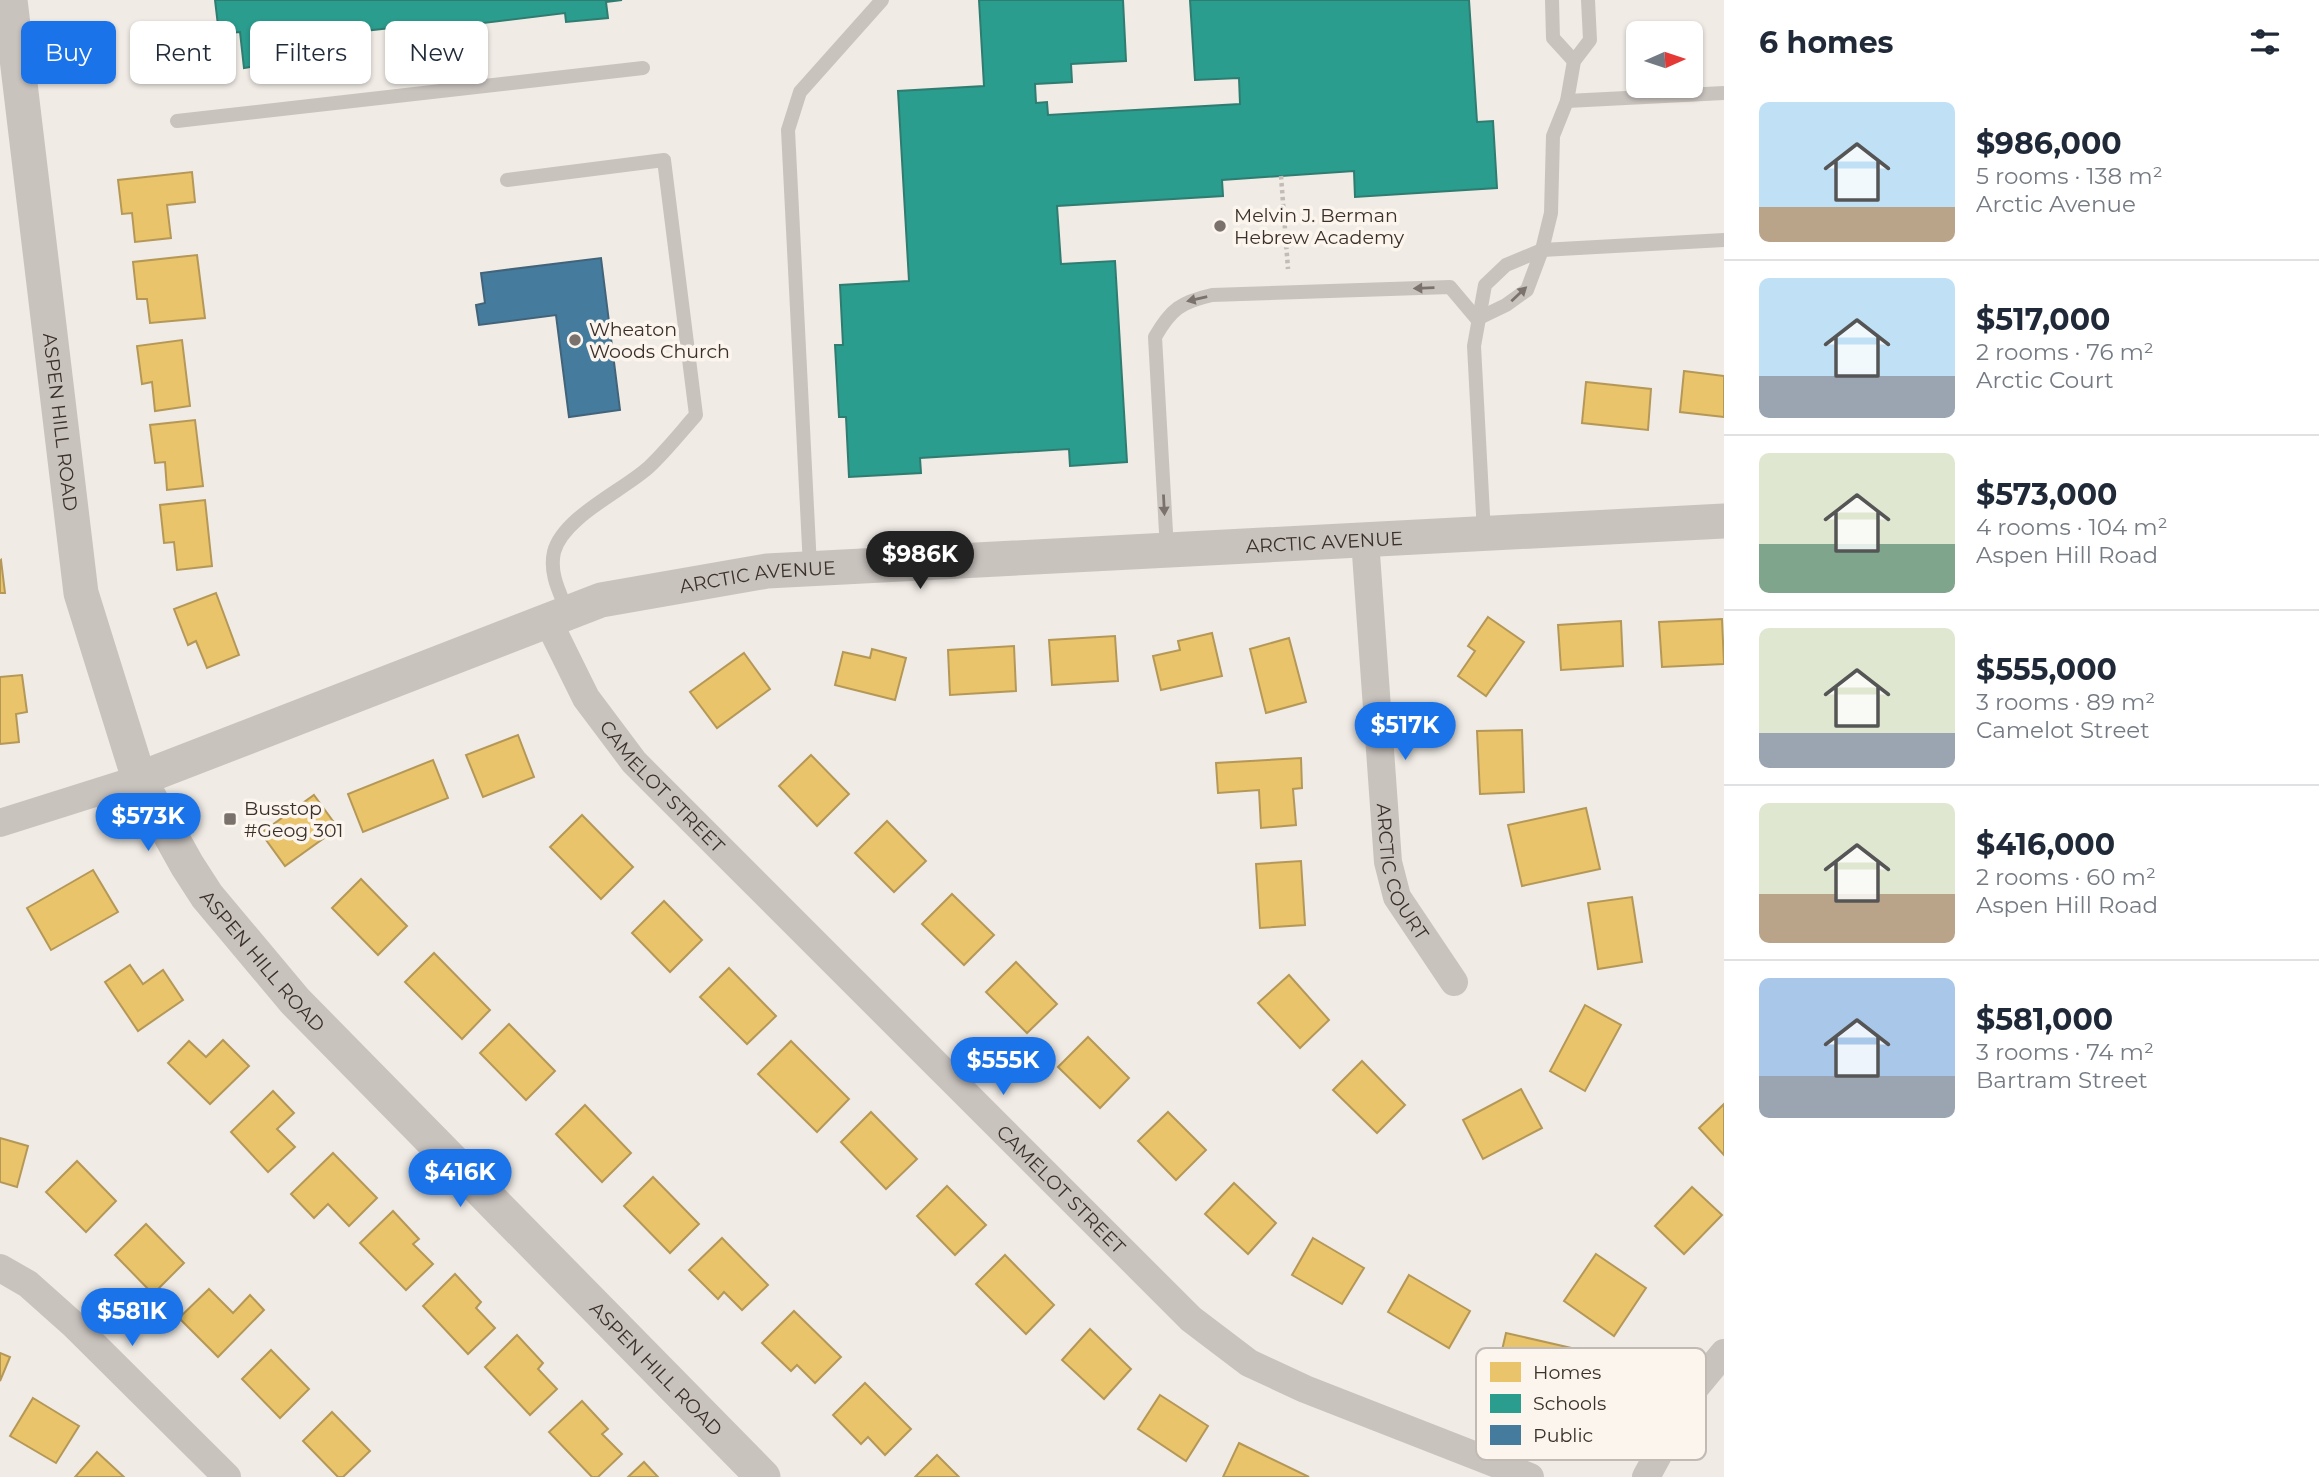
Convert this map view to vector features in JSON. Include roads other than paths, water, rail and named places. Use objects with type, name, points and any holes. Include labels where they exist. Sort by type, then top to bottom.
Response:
[{"type":"street","name":"ASPEN HILL ROAD","points":[[10,0],[81,593],[139,779],[207,896],[295,1001],[763,1477]]},
{"type":"street","name":"ARCTIC AVENUE","points":[[0,823],[139,779],[601,600],[766,571],[1724,521]]},
{"type":"street","name":"ARCTIC COURT","points":[[1365,540],[1388,862],[1397,897],[1454,982]]},
{"type":"street","name":"CAMELOT STREET","points":[[558,617],[586,698],[634,762],[1191,1319],[1249,1363],[1305,1389],[1476,1456]]},
{"type":"street","points":[[0,1268],[28,1284],[74,1325],[227,1477]]},
{"type":"street","points":[[1706,1375],[1724,1353]]},
{"type":"street","name":"CAMELOT STREET","points":[[1487,1460],[1530,1477]]},
{"type":"street","points":[[1646,1477],[1655,1460]]},
{"type":"lane","points":[[811,569],[788,130],[800,92],[882,0]]},
{"type":"lane","points":[[1552,0],[1553,38],[1574,61]]},
{"type":"lane","points":[[1477,319],[1506,305],[1527,290],[1542,250],[1551,213],[1553,136],[1567,101],[1574,61],[1590,40],[1588,0]]},
{"type":"lane","points":[[177,121],[643,68]]},
{"type":"lane","points":[[1567,101],[1724,93]]},
{"type":"lane","points":[[507,180],[664,160],[696,415],[648,468],[570,527],[555,549],[552,572],[558,617]]},
{"type":"lane","points":[[1484,534],[1474,346],[1485,285],[1506,265],[1542,250],[1724,240]]},
{"type":"lane","points":[[1167,550],[1155,337],[1166,317],[1185,301],[1212,295],[1450,287],[1477,319]]},
{"type":"place","name":"Melvin J. Berman Hebrew Academy","points":[[1220,226]]},
{"type":"place","name":"Wheaton Woods Church","points":[[575,340]]},
{"type":"place","name":"Busstop #Geog 301","points":[[230,819]]}]
